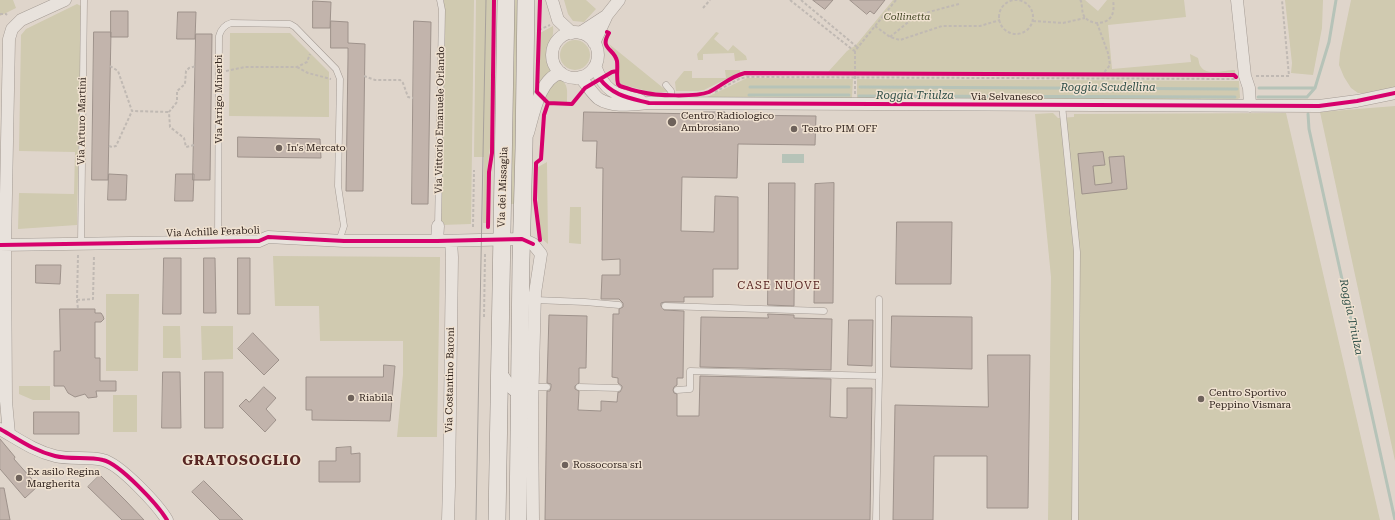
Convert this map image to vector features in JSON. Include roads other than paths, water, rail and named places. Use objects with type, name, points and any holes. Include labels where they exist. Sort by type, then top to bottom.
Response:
[{"type":"main road","name":"Via dei Missaglia","points":[[497,520],[506,0]]},
{"type":"main road","name":"Via dei Missaglia","points":[[518,520],[528,392],[522,239],[526,0]]},
{"type":"street","points":[[65,0],[21,20],[10,34],[3,245],[6,401],[5,432],[36,450],[56,457],[101,459],[110,462],[152,499],[167,520]]},
{"type":"street","points":[[552,0],[557,41]]},
{"type":"street","points":[[594,43],[607,15],[619,0]]},
{"type":"street","points":[[1237,0],[1242,77],[1241,87],[1246,106]]},
{"type":"street","points":[[554,22],[576,33],[588,36],[594,43],[597,53],[595,66],[587,74],[580,77],[569,77],[561,73],[555,67],[552,56],[553,48],[557,41],[564,35],[576,33],[607,15]]},
{"type":"street","name":"Via Selvanesco","points":[[595,66],[600,79],[609,89],[622,95],[649,102]]},
{"type":"street","points":[[524,148],[540,95],[551,78],[555,74],[561,73]]},
{"type":"street","name":"Via Selvanesco","points":[[580,77],[598,99],[609,103],[628,105],[649,102],[1319,106],[1357,101],[1395,93]]},
{"type":"street","name":"Via Vittorio Emanuele Orlando","points":[[437,241],[438,226]]},
{"type":"street","name":"Via Achille Feraboli","points":[[3,245],[79,248],[218,241],[259,241],[268,237],[339,241],[451,241],[522,239]]},
{"type":"street","name":"Via dei Missaglia","points":[[522,239],[533,244],[539,250],[540,254],[536,283],[528,392],[533,520]]},
{"type":"street","name":"Via Costantino Baroni","points":[[448,520],[452,288],[451,241]]},
{"type":"street","points":[[500,373],[510,387],[528,392]]},
{"type":"lane","name":"Via Arturo Martini","points":[[79,248],[84,0]]},
{"type":"lane","name":"Via Vittorio Emanuele Orlando","points":[[438,226],[442,10],[440,0]]},
{"type":"lane","name":"Via Arrigo Minerbi","points":[[218,241],[219,36],[220,30],[231,22],[290,24],[295,27],[336,70],[340,79],[338,186],[344,226],[339,241]]},
{"type":"lane","points":[[666,85],[671,91],[672,103]]},
{"type":"lane","points":[[1062,105],[1077,252],[1075,520]]},
{"type":"lane","points":[[876,520],[879,299]]},
{"type":"lane","points":[[535,300],[619,305]]},
{"type":"lane","points":[[665,306],[824,311]]},
{"type":"lane","points":[[677,390],[690,389],[690,371],[879,376]]},
{"type":"lane","points":[[528,392],[547,387]]},
{"type":"lane","points":[[579,388],[618,388]]},
{"type":"waterway","points":[[1258,97],[1307,97],[1315,88],[1329,42],[1336,0]]},
{"type":"waterway","name":"Roggia Scudellina","points":[[750,87],[849,87]]},
{"type":"waterway","name":"Roggia Scudellina","points":[[860,87],[1237,89]]},
{"type":"waterway","name":"Roggia Scudellina","points":[[1259,88],[1315,88]]},
{"type":"waterway","name":"Roggia Triulza","points":[[749,95],[849,95]]},
{"type":"waterway","name":"Roggia Triulza","points":[[859,96],[1235,97]]},
{"type":"waterway","name":"Roggia Triulza","points":[[1308,114],[1309,129],[1395,520]]},
{"type":"tram line","points":[[476,520],[486,0]]},
{"type":"place","name":"Centro Radiologico Ambrosiano","points":[[672,122]]},
{"type":"place","name":"Teatro PIM OFF","points":[[794,129]]},
{"type":"place","name":"In's Mercato","points":[[279,148]]},
{"type":"place","name":"Riabila","points":[[351,398]]},
{"type":"place","name":"Centro Sportivo Peppino Vismara","points":[[1201,399]]},
{"type":"place","name":"Rossocorsa srl","points":[[565,465]]},
{"type":"place","name":"Ex asilo Regina Margherita","points":[[19,478]]},
{"type":"district","name":"CASE NUOVE","points":[[779,286]]},
{"type":"district","name":"GRATOSOGLIO","points":[[242,461]]},
{"type":"park label","name":"Collinetta","points":[[907,17]]}]
